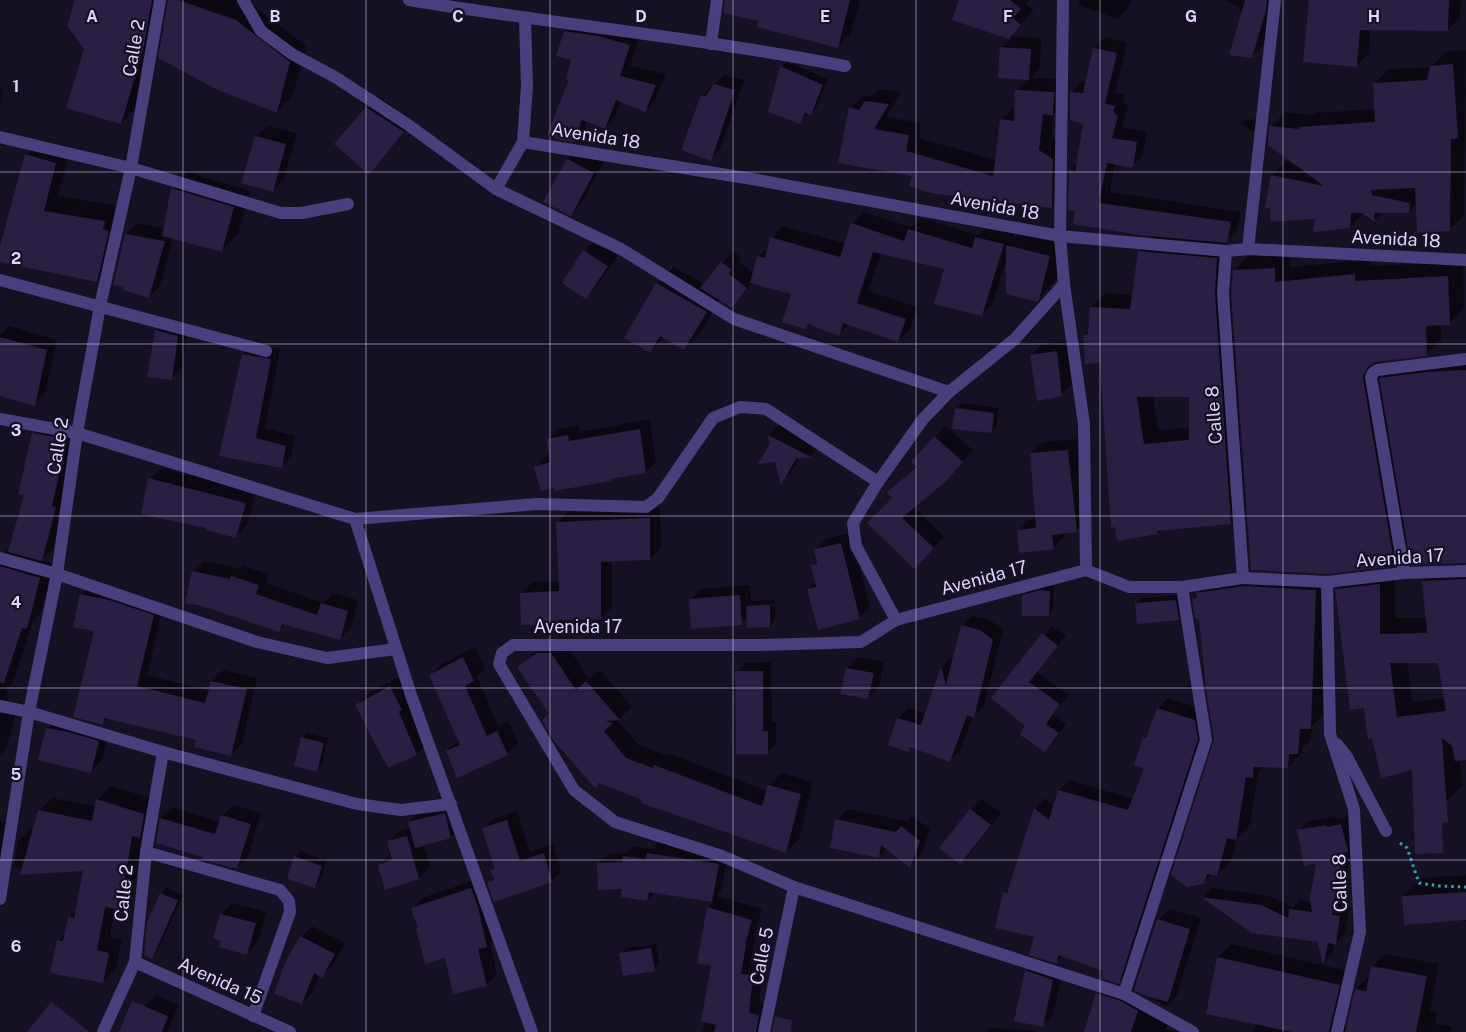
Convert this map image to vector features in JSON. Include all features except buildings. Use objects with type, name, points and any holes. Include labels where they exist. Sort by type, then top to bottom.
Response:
[{"type":"street","name":"Calle 2","points":[[0,899],[29,712],[57,574],[77,433],[100,306],[131,168],[160,0]]},
{"type":"street","points":[[243,0],[261,30],[284,48],[335,77],[407,124],[496,189],[621,249],[734,319],[949,392]]},
{"type":"street","points":[[409,0],[526,19],[792,56],[845,66]]},
{"type":"street","points":[[711,44],[717,0]]},
{"type":"street","points":[[1063,0],[1060,236],[1064,284],[1084,424],[1086,570]]},
{"type":"street","points":[[1248,249],[1275,0]]},
{"type":"street","points":[[496,189],[523,142],[527,86],[526,19]]},
{"type":"street","points":[[0,136],[131,168],[282,212],[302,213],[348,204]]},
{"type":"street","name":"Avenida 18","points":[[523,142],[752,179],[1060,236],[1226,251],[1248,249],[1466,260]]},
{"type":"street","name":"Calle 8","points":[[1226,251],[1223,294],[1243,578]]},
{"type":"street","points":[[0,280],[266,351]]},
{"type":"street","points":[[896,620],[856,546],[853,523],[878,482],[923,420],[949,392],[1015,339],[1064,284]]},
{"type":"street","points":[[1404,573],[1371,378],[1377,370],[1466,359]]},
{"type":"street","points":[[0,419],[77,433],[355,519],[537,504],[646,506],[658,498],[713,418],[740,407],[766,409],[878,482]]},
{"type":"street","points":[[355,519],[396,649],[532,1032]]},
{"type":"street","points":[[0,558],[57,574],[257,642],[327,658],[396,649]]},
{"type":"street","name":"Avenida 17","points":[[794,887],[722,856],[616,822],[574,790],[499,664],[502,653],[513,644],[760,645],[861,642],[896,620],[1086,570],[1129,586],[1182,587],[1243,578],[1327,582],[1404,573],[1466,571]]},
{"type":"street","name":"Calle 8","points":[[1327,582],[1330,734],[1354,809],[1360,932],[1337,1032]]},
{"type":"street","points":[[1124,994],[1206,740],[1182,587]]},
{"type":"street","points":[[0,706],[29,712],[163,752],[357,804],[401,810],[451,804]]},
{"type":"street","points":[[1330,734],[1347,757],[1386,831]]},
{"type":"street","name":"Calle 2","points":[[103,1032],[135,962],[146,852],[163,752]]},
{"type":"street","points":[[146,852],[280,890],[289,901],[290,912],[253,1016]]},
{"type":"street","points":[[794,887],[1124,994],[1193,1032]]},
{"type":"street","name":"Calle 5","points":[[764,1032],[794,887]]},
{"type":"street","name":"Avenida 15","points":[[135,962],[253,1016],[263,1027],[290,1032]]},
{"type":"path","points":[[1386,831],[1406,848],[1419,883],[1466,887]]}]
